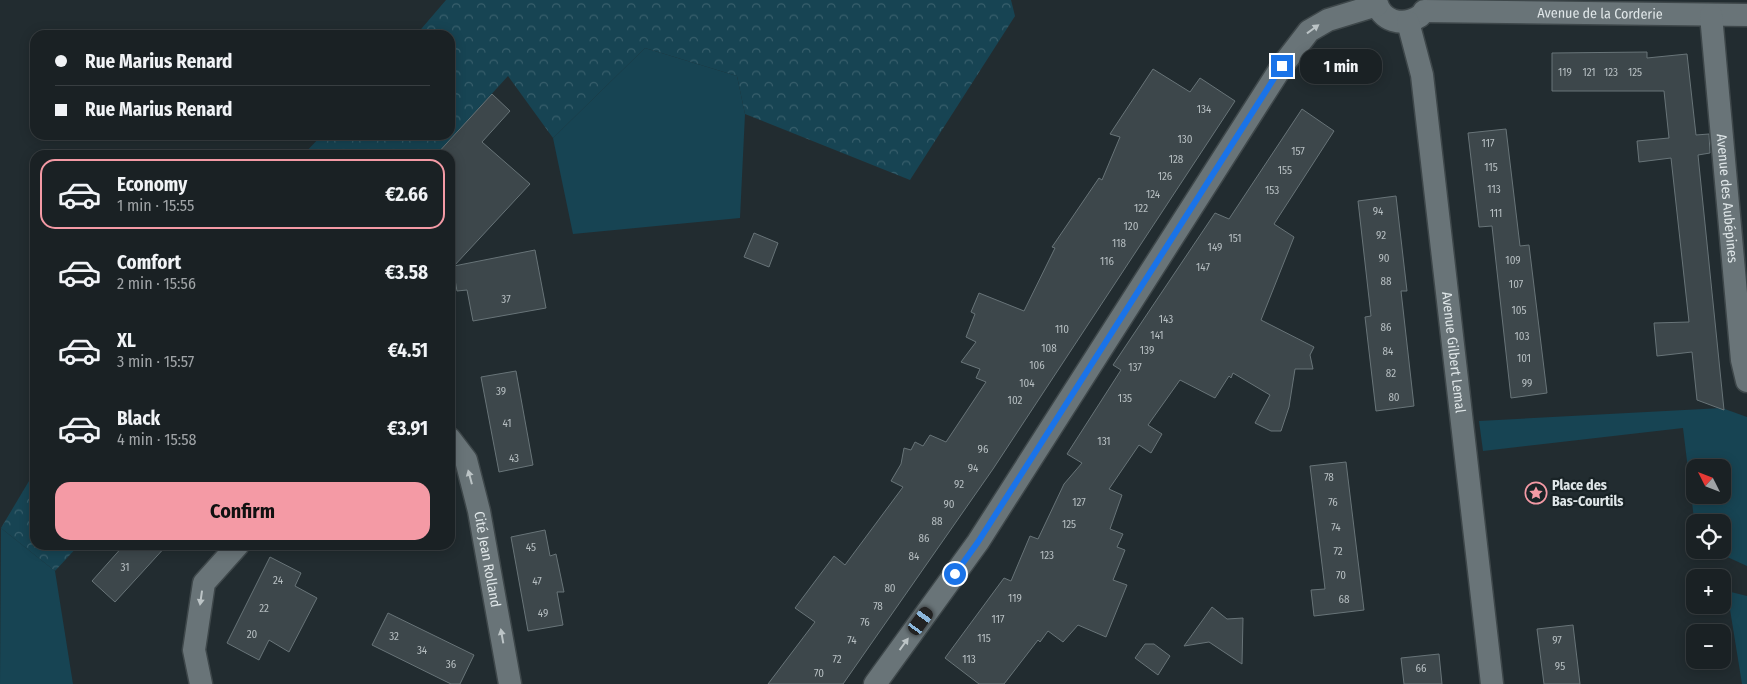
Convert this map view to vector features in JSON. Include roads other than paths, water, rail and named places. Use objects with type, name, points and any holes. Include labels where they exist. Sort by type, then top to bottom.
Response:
[{"type":"street","name":"Avenue de la Corderie","points":[[1376,2],[1386,17],[1400,23],[1420,11],[1747,15]]},
{"type":"street","points":[[875,684],[978,542],[1282,66],[1309,31],[1328,20],[1376,2]]},
{"type":"street","name":"Avenue Gilbert Lemal","points":[[1420,11],[1422,75],[1492,684]]},
{"type":"street","name":"Avenue des Aubépines","points":[[1711,15],[1742,360],[1747,381]]},
{"type":"street","name":"Cité Jean Rolland","points":[[455,446],[466,460],[479,510],[510,684]]},
{"type":"street","points":[[200,684],[194,650],[204,583],[234,550]]},
{"type":"place","name":"Place des Bas-Courtils","points":[[1536,493]]}]
